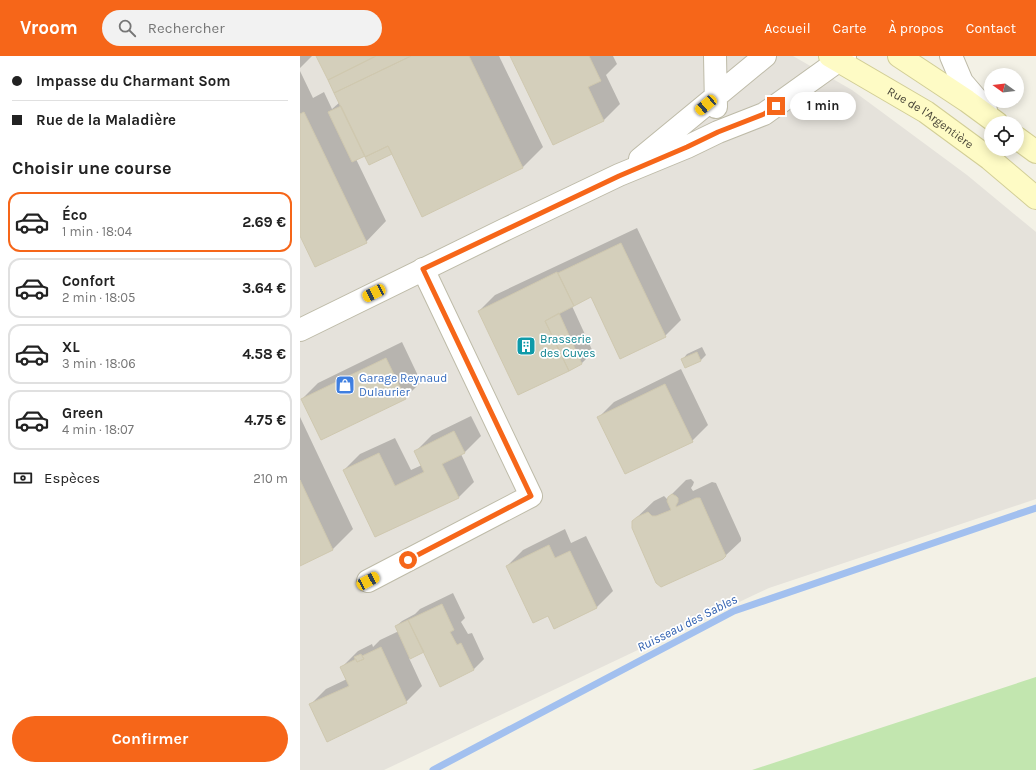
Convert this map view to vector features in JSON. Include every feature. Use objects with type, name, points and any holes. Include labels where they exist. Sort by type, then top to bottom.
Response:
[{"type":"main road","points":[[898,56],[987,116]]},
{"type":"main road","name":"Rue de l'Argentière","points":[[837,58],[926,112],[990,159],[1036,198]]},
{"type":"main road","points":[[1024,143],[1036,152]]},
{"type":"street","points":[[715,56],[718,132]]},
{"type":"street","points":[[619,176],[765,56]]},
{"type":"street","points":[[951,56],[962,82],[991,116]]},
{"type":"street","points":[[300,330],[423,269],[619,176],[718,132],[764,114],[837,58]]},
{"type":"street","points":[[368,581],[531,496],[423,269]]},
{"type":"shaded area","points":[[300,56],[793,56],[852,90],[967,175],[1036,232],[1036,499],[769,588],[384,770],[300,770]]},
{"type":"green space","points":[[1036,677],[1036,770],[752,770]]},
{"type":"building","points":[[316,56],[376,56],[328,80]]},
{"type":"building","points":[[376,56],[411,56],[334,93],[328,80]]},
{"type":"building","points":[[411,56],[469,56],[523,168],[422,217],[388,146],[365,157],[334,93]]},
{"type":"building","points":[[510,56],[589,56],[601,81],[588,87],[604,121],[553,145]]},
{"type":"building","points":[[341,106],[365,156],[352,162],[328,112]]},
{"type":"building","points":[[304,112],[367,243],[315,267],[300,236],[300,114]]},
{"type":"building","points":[[388,146],[392,154],[369,165],[365,157]]},
{"type":"building","points":[[621,243],[666,337],[620,359],[591,297],[574,306],[558,273]]},
{"type":"building","name":"Brasserie des Cuves","points":[[557,272],[574,306],[545,321],[569,371],[518,395],[478,311]]},
{"type":"building","points":[[559,313],[582,364],[569,371],[545,321]]},
{"type":"building","points":[[697,352],[701,361],[685,368],[681,359]]},
{"type":"building","points":[[386,358],[406,399],[321,440],[301,399]]},
{"type":"building","points":[[665,384],[693,442],[625,474],[597,417]]},
{"type":"building","points":[[454,431],[465,453],[442,464],[459,498],[375,537],[343,470],[379,453],[395,486],[424,472],[414,451]]},
{"type":"building","points":[[300,480],[333,550],[300,566]]},
{"type":"building","points":[[672,494],[678,498],[676,507],[696,498],[700,498],[726,556],[723,559],[661,587],[656,583],[632,528],[632,521],[648,512],[652,516],[656,516],[671,510],[667,501],[668,497]]},
{"type":"building","points":[[549,545],[555,558],[570,551],[597,608],[554,629],[548,616],[533,623],[506,566]]},
{"type":"building","points":[[442,604],[454,630],[450,632],[457,645],[461,643],[474,670],[440,687],[408,620]]},
{"type":"building","points":[[408,620],[424,652],[410,659],[395,626]]},
{"type":"building","points":[[381,647],[407,703],[327,742],[309,704],[349,686],[340,667],[356,659],[357,662],[364,659],[362,656]]},
{"type":"building","points":[[361,654],[364,659],[357,662],[354,657]]},
{"type":"waterway","name":"Ruisseau des Sables","points":[[433,770],[734,611],[1036,508]]},
{"type":"place","name":"Brasserie des Cuves","points":[[526,346]]},
{"type":"place","name":"Garage Reynaud Dulaurier","points":[[345,385]]},
{"type":"route","points":[[408,560],[531,496],[423,269],[619,176],[718,132],[764,114],[776,106]]}]
